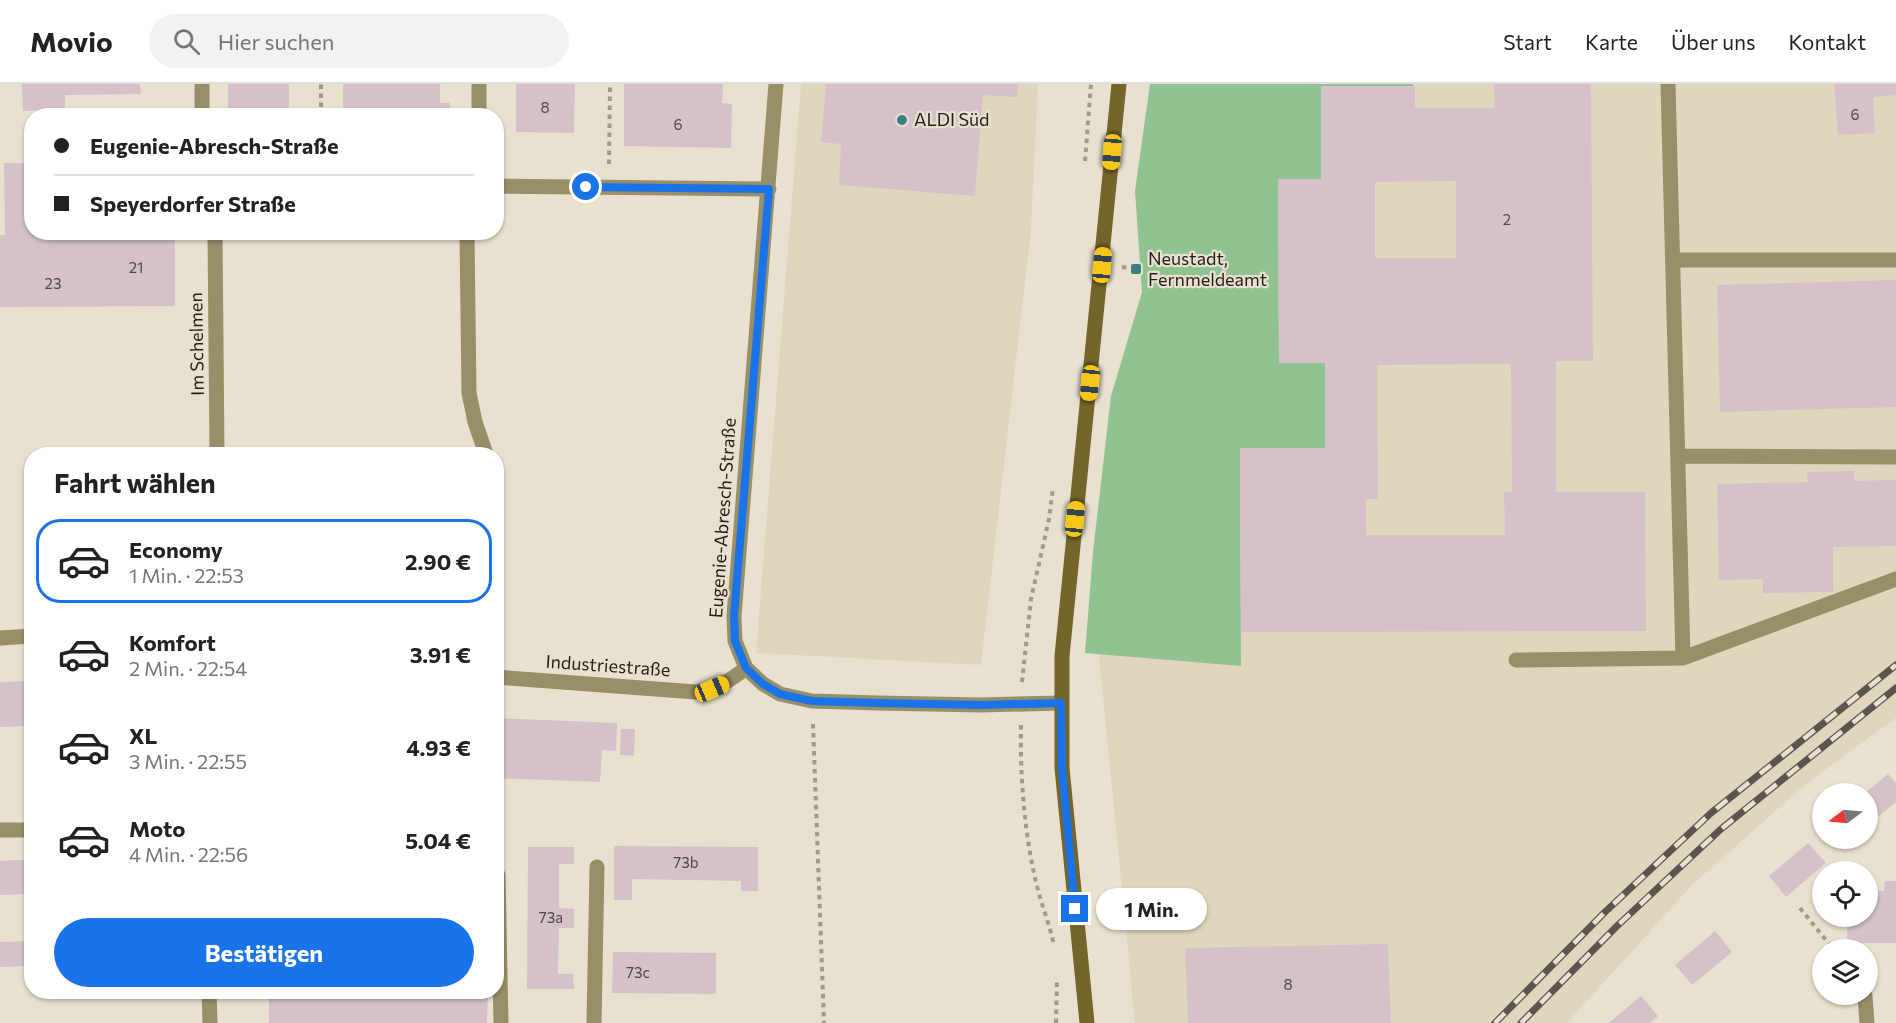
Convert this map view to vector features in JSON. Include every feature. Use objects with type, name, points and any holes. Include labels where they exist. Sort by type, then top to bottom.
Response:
[{"type":"street","points":[[202,84],[202,108]]},
{"type":"street","points":[[478,108],[479,84]]},
{"type":"street","name":"Eugenie-Abresch-Straße","points":[[776,84],[734,616],[735,641],[746,668],[763,684],[780,694],[812,701],[981,705],[1061,703]]},
{"type":"street","points":[[1087,1023],[1062,768],[1062,656],[1119,84]]},
{"type":"street","points":[[1668,84],[1683,658]]},
{"type":"street","points":[[504,186],[769,189]]},
{"type":"street","name":"Im Schelmen","points":[[215,240],[217,447]]},
{"type":"street","points":[[466,240],[469,393],[484,447]]},
{"type":"street","points":[[1673,260],[1896,260]]},
{"type":"street","points":[[1678,456],[1896,457]]},
{"type":"street","points":[[1516,660],[1683,658],[1896,579]]},
{"type":"street","points":[[0,638],[24,636]]},
{"type":"street","name":"Industriestraße","points":[[504,678],[696,692],[729,682],[746,668]]},
{"type":"street","points":[[0,830],[24,830]]},
{"type":"street","points":[[594,1023],[597,867]]},
{"type":"street","points":[[209,999],[210,1023]]},
{"type":"street","points":[[501,999],[501,1023]]},
{"type":"street","points":[[1866,1005],[1867,1023]]},
{"type":"path","points":[[321,84],[321,108]]},
{"type":"path","points":[[608,187],[610,84]]},
{"type":"path","points":[[812,701],[824,1023]]},
{"type":"path","points":[[1800,908],[1825,939]]},
{"type":"shaded area","points":[[801,84],[1038,84],[1031,230],[981,665],[756,653]]},
{"type":"shaded area","points":[[1169,84],[1896,84],[1896,718],[1807,783],[1693,884],[1567,1023],[1135,1023],[1098,644]]},
{"type":"green space","points":[[1150,84],[1413,84],[1413,86],[1321,86],[1321,179],[1278,179],[1279,362],[1325,363],[1325,448],[1240,448],[1241,666],[1085,653],[1093,552],[1111,396],[1142,292],[1135,191]]},
{"type":"building","points":[[22,84],[140,84],[141,94],[65,95],[65,108],[24,108],[23,111]]},
{"type":"building","points":[[228,84],[289,84],[289,108],[228,108]]},
{"type":"building","points":[[343,84],[440,84],[440,103],[450,103],[450,108],[343,108]]},
{"type":"building","points":[[516,84],[575,84],[574,133],[516,132]]},
{"type":"building","points":[[624,84],[723,84],[722,103],[732,104],[731,148],[624,146]]},
{"type":"building","name":"ALDI Süd","points":[[826,84],[1018,84],[1017,97],[983,95],[975,196],[839,185],[841,144],[821,142]]},
{"type":"building","points":[[1494,84],[1591,84],[1593,361],[1556,361],[1556,492],[1645,492],[1646,631],[1241,632],[1240,448],[1325,448],[1325,363],[1279,363],[1278,179],[1321,179],[1321,86],[1415,86],[1415,108],[1495,108]],"holes":[[[1456,181],[1456,258],[1375,258],[1375,182]],[[1511,364],[1512,492],[1504,492],[1505,535],[1366,535],[1366,499],[1378,499],[1377,365]]]},
{"type":"building","points":[[1834,84],[1896,84],[1896,95],[1873,97],[1875,133],[1838,135]]},
{"type":"building","points":[[4,163],[24,163],[24,240],[175,240],[175,306],[0,307],[0,235],[5,235]]},
{"type":"building","points":[[1896,280],[1896,407],[1720,412],[1717,285]]},
{"type":"building","points":[[1854,471],[1854,481],[1896,480],[1896,546],[1833,547],[1833,592],[1763,593],[1763,579],[1719,580],[1717,484],[1808,482],[1807,472]]},
{"type":"building","points":[[24,681],[24,726],[0,727],[0,682]]},
{"type":"building","points":[[504,718],[617,723],[616,751],[602,750],[600,782],[504,778]]},
{"type":"building","points":[[621,729],[635,729],[634,756],[620,755]]},
{"type":"building","points":[[1888,774],[1896,783],[1896,802],[1878,817],[1878,783]]},
{"type":"building","points":[[1808,843],[1824,861],[1812,861],[1812,875],[1786,897],[1769,876]]},
{"type":"building","points":[[614,846],[758,847],[758,891],[741,891],[741,881],[632,879],[632,900],[614,900]]},
{"type":"building","points":[[528,847],[574,847],[574,864],[559,864],[559,908],[574,909],[574,928],[559,928],[558,974],[573,974],[574,989],[527,989]]},
{"type":"building","points":[[24,860],[24,894],[0,895],[0,861]]},
{"type":"building","points":[[1885,881],[1896,881],[1896,943],[1878,943],[1878,939],[1847,939],[1848,927],[1878,927],[1878,891],[1884,891]]},
{"type":"building","points":[[1715,931],[1732,952],[1692,985],[1675,965]]},
{"type":"building","points":[[24,941],[24,966],[0,967],[0,942]]},
{"type":"building","points":[[1388,944],[1391,1023],[1188,1023],[1185,948]]},
{"type":"building","points":[[613,952],[716,953],[716,994],[612,993]]},
{"type":"building","points":[[1641,996],[1658,1016],[1650,1023],[1609,1023]]},
{"type":"building","points":[[269,999],[488,999],[487,1023],[269,1023]]},
{"type":"railway","points":[[1495,1023],[1605,912],[1711,813],[1896,665]]},
{"type":"railway","points":[[1521,1023],[1617,926],[1721,829],[1896,688]]},
{"type":"place","name":"ALDI Süd","points":[[902,120]]},
{"type":"place","name":"Neustadt, Fernmeldeamt","points":[[1136,269]]},
{"type":"route","points":[[586,187],[769,189],[734,616],[735,641],[746,668],[763,684],[780,694],[812,701],[981,705],[1061,703],[1062,768],[1075,909]]}]
